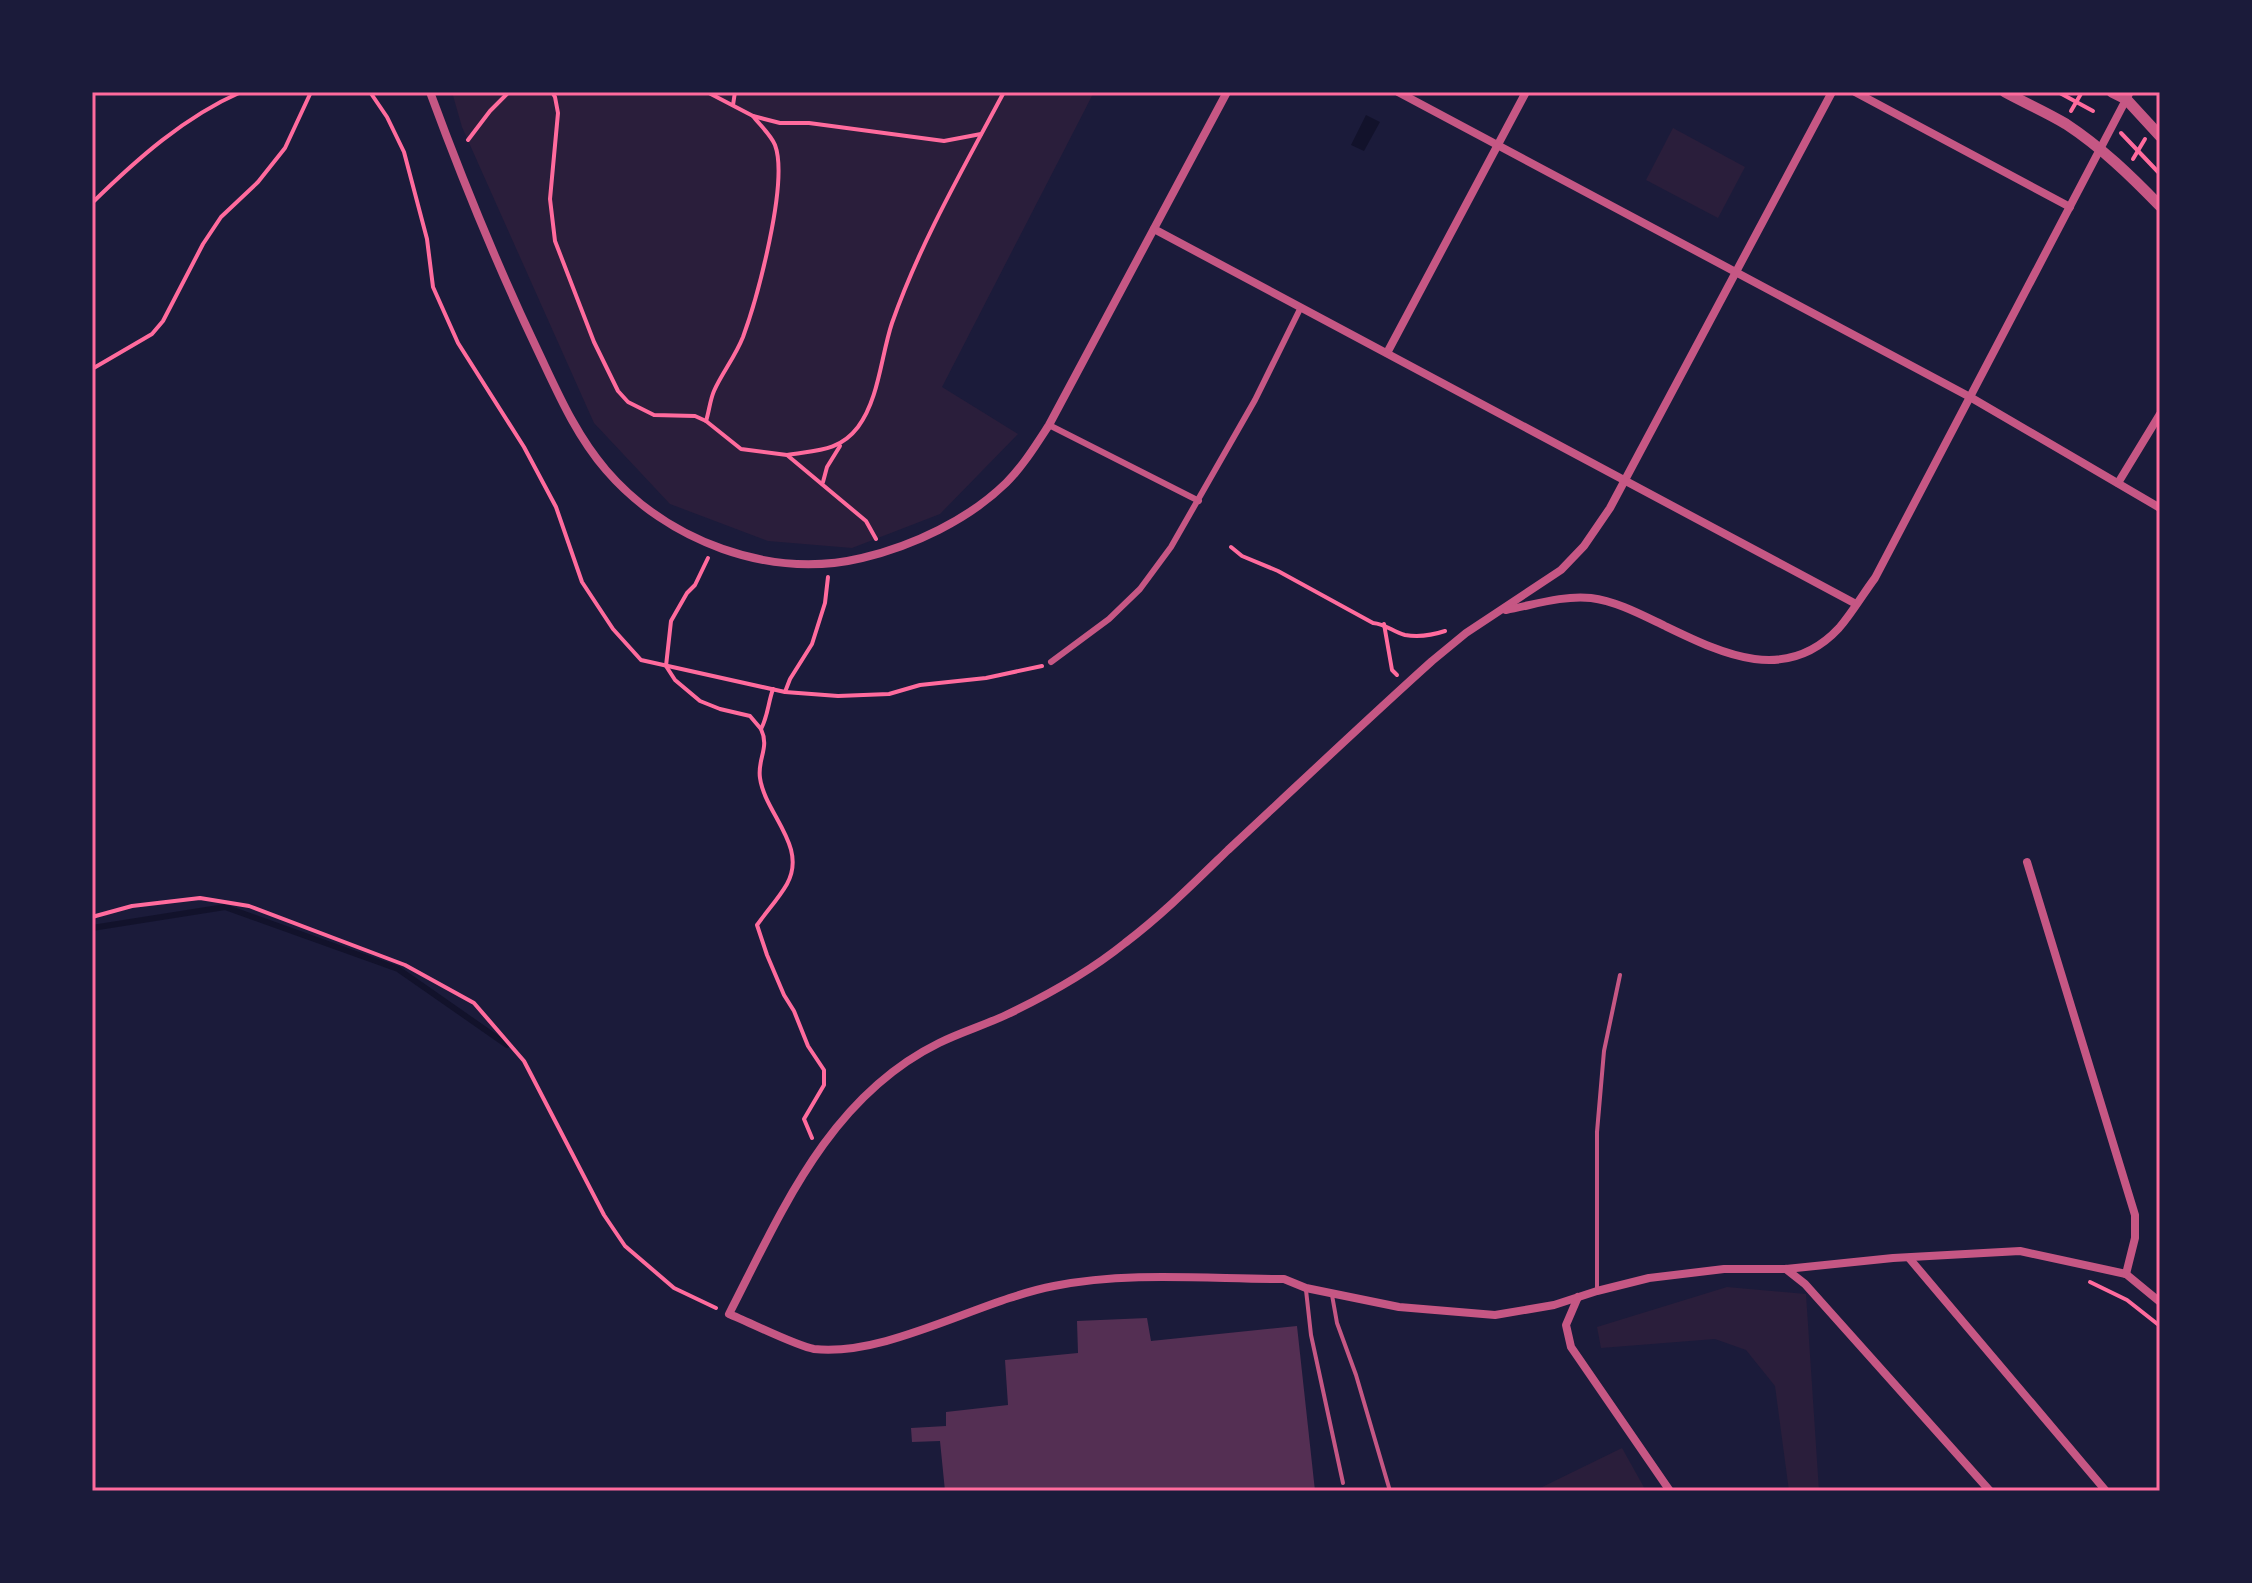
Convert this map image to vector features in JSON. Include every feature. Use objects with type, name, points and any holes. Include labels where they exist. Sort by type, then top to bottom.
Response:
[{"type":"street","points":[[430,92],[512,296],[578,430],[607,471],[645,507],[677,528],[715,546],[764,559],[804,564],[832,564],[877,555],[914,541],[960,516],[1004,485],[1049,425],[1227,92]]},
{"type":"street","points":[[1398,92],[1970,397],[2160,508]]},
{"type":"street","points":[[1387,353],[1526,92]]},
{"type":"street","points":[[1832,92],[1610,508],[1584,546],[1561,570],[1466,633],[1405,685],[1176,900],[1124,944],[1076,978],[1006,1015],[938,1043],[895,1070],[846,1114],[817,1150],[786,1202],[729,1314],[812,1349],[900,1337],[1005,1298],[1056,1285],[1129,1278],[1284,1279],[1306,1288],[1399,1307],[1495,1315],[1554,1305],[1649,1278],[1724,1269],[1786,1269],[2020,1251],[2126,1274],[2160,1302]]},
{"type":"street","points":[[1855,92],[2070,207]]},
{"type":"street","points":[[2005,92],[2064,124],[2100,149],[2160,206]]},
{"type":"street","points":[[2112,92],[2128,96],[2160,136]]},
{"type":"street","points":[[1501,611],[1560,599],[1592,598],[1635,611],[1715,651],[1740,658],[1763,661],[1791,658],[1815,648],[1838,628],[1875,578],[2128,96]]},
{"type":"street","points":[[1154,229],[1856,604]]},
{"type":"street","points":[[1051,662],[1109,619],[1140,589],[1171,547],[1255,400],[1301,307]]},
{"type":"street","points":[[2118,483],[2160,414]]},
{"type":"street","points":[[1049,425],[1199,501]]},
{"type":"street","points":[[2027,862],[2135,1215],[2135,1238],[2126,1274]]},
{"type":"street","points":[[1909,1258],[2106,1491]]},
{"type":"street","points":[[1786,1269],[1805,1284],[1990,1491]]},
{"type":"street","points":[[1578,1297],[1566,1325],[1571,1347],[1670,1491]]},
{"type":"lane","points":[[1597,1291],[1597,1132],[1604,1051],[1620,975]]},
{"type":"lane","points":[[1306,1288],[1311,1335],[1343,1483]]},
{"type":"lane","points":[[1331,1293],[1337,1323],[1356,1375],[1390,1491]]},
{"type":"path","points":[[92,203],[166,136],[197,114],[241,92]]},
{"type":"path","points":[[92,369],[152,334],[163,321],[221,217],[258,182],[285,148],[311,92]]},
{"type":"path","points":[[468,140],[509,92]]},
{"type":"path","points":[[552,92],[558,113],[550,199],[555,241],[594,342],[618,391],[628,402],[654,415],[695,416],[706,421],[741,449],[787,455],[840,446]]},
{"type":"path","points":[[707,92],[753,116],[780,123],[809,123],[944,141],[981,134]]},
{"type":"path","points":[[733,105],[735,92]]},
{"type":"path","points":[[823,482],[827,467],[840,446],[859,426],[873,392],[892,324],[916,264],[1004,92]]},
{"type":"path","points":[[2058,92],[2093,111]]},
{"type":"path","points":[[2069,115],[2082,92]]},
{"type":"path","points":[[706,421],[713,392],[727,371],[743,336],[768,244],[777,197],[775,143],[753,116]]},
{"type":"path","points":[[2119,131],[2160,174]]},
{"type":"path","points":[[2131,162],[2146,136]]},
{"type":"path","points":[[787,455],[866,521],[876,539]]},
{"type":"path","points":[[715,546],[695,585],[678,606],[671,621],[666,666],[675,680],[700,701],[750,716],[766,740],[760,778],[775,817],[789,839],[794,860],[788,882],[757,925],[784,995],[808,1046],[824,1070],[824,1085],[804,1119],[817,1150]]},
{"type":"path","points":[[1231,547],[1242,556],[1278,571],[1373,623],[1384,624],[1403,634],[1436,634],[1448,629],[1466,633]]},
{"type":"path","points":[[785,692],[812,644],[825,603],[832,564]]},
{"type":"path","points":[[1384,624],[1392,670],[1405,685]]},
{"type":"path","points":[[761,729],[767,718],[773,689]]},
{"type":"path","points":[[92,917],[132,906],[200,898],[249,906],[405,965],[474,1003],[524,1061],[604,1215],[625,1246],[674,1288],[729,1314]]},
{"type":"path","points":[[2083,1280],[2127,1300],[2160,1326]]},
{"type":"shaded area","points":[[452,92],[1094,92],[942,387],[1018,434],[940,514],[852,548],[768,541],[670,504],[594,423],[462,127]]},
{"type":"shaded area","points":[[1366,115],[1380,122],[1364,151],[1351,145]]},
{"type":"shaded area","points":[[1673,128],[1745,167],[1718,218],[1646,180]]},
{"type":"shaded area","points":[[1727,1287],[1806,1294],[1819,1491],[1789,1491],[1775,1386],[1746,1350],[1715,1339],[1601,1348],[1597,1327]]},
{"type":"shaded area","points":[[1622,1448],[1646,1491],[1534,1491]]},
{"type":"building","points":[[1147,1318],[1151,1341],[1297,1326],[1315,1491],[945,1491],[940,1441],[912,1442],[911,1428],[946,1426],[946,1412],[1008,1405],[1005,1360],[1078,1353],[1077,1321]]},
{"type":"waterway","points":[[92,928],[225,907],[398,969],[507,1045]]}]
